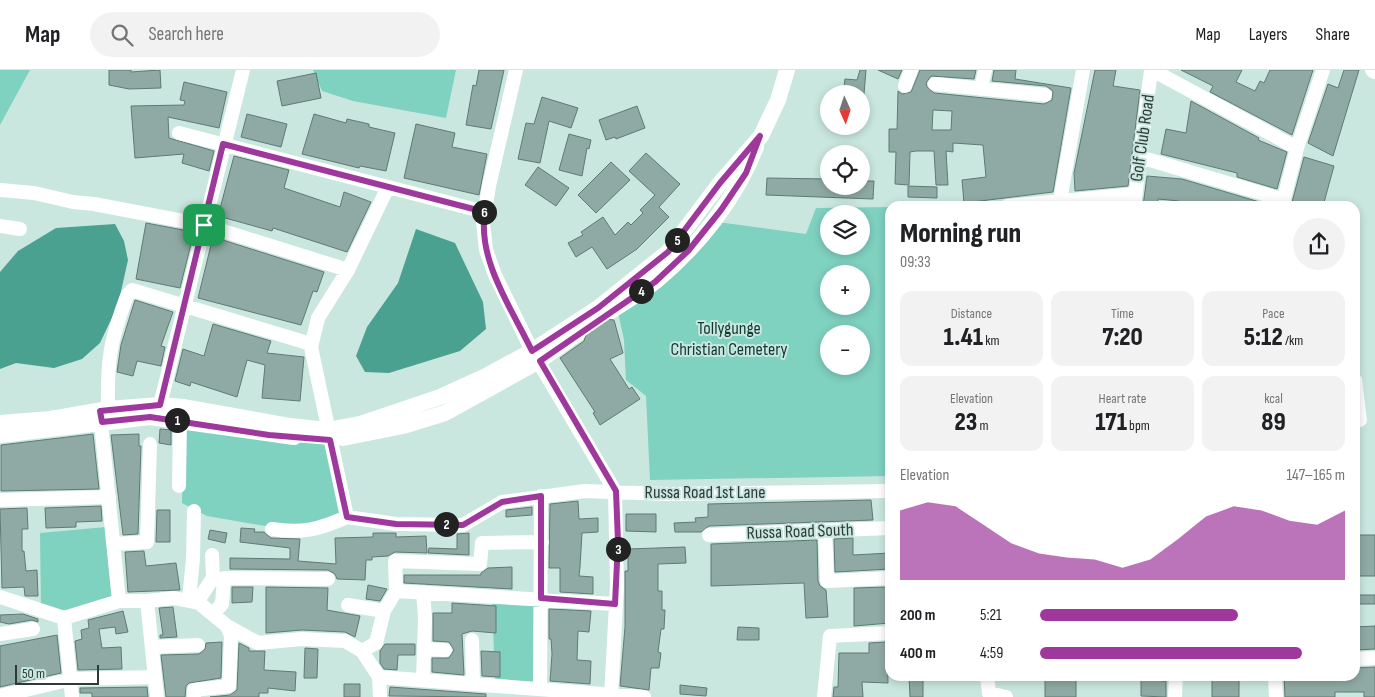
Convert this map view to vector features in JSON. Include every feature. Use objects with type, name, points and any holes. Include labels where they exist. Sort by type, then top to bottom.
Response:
[{"type":"street","points":[[160,405],[223,144],[243,70]]},
{"type":"street","points":[[516,70],[483,222],[486,250],[495,275],[536,356],[616,491],[618,542],[611,695]]},
{"type":"street","points":[[0,435],[38,432],[103,414],[180,420],[269,435],[368,434],[445,413],[655,282],[688,251],[721,210],[746,173],[760,136],[778,100],[787,70]]},
{"type":"street","points":[[905,86],[911,70]]},
{"type":"street","points":[[981,89],[985,70]]},
{"type":"street","points":[[1083,70],[1060,201],[1134,200]]},
{"type":"street","points":[[1152,70],[1297,148]]},
{"type":"street","name":"Golf Club Road","points":[[1134,200],[1152,70]]},
{"type":"street","points":[[1284,201],[1297,148],[1323,70]]},
{"type":"street","points":[[935,84],[1045,95]]},
{"type":"street","points":[[179,133],[485,212]]},
{"type":"street","points":[[1140,157],[1277,201]]},
{"type":"street","points":[[272,529],[293,533],[323,528],[347,517],[328,435],[311,344],[318,318],[348,270],[388,187]]},
{"type":"street","points":[[0,190],[94,204],[204,225],[348,270]]},
{"type":"street","points":[[0,226],[20,229]]},
{"type":"street","points":[[119,601],[103,414],[108,355],[114,330],[129,292],[134,290],[311,344]]},
{"type":"street","points":[[0,424],[103,414],[160,405],[328,435]]},
{"type":"street","points":[[179,486],[180,420]]},
{"type":"street","points":[[1360,420],[1375,421]]},
{"type":"street","points":[[114,544],[147,542],[150,444]]},
{"type":"street","name":"Russa Road 1st Lane","points":[[347,517],[396,524],[463,525],[502,502],[585,491],[666,494],[885,491]]},
{"type":"street","points":[[540,688],[541,496]]},
{"type":"street","points":[[0,500],[109,498]]},
{"type":"street","points":[[193,601],[194,512]]},
{"type":"street","name":"Russa Road South","points":[[710,535],[885,528]]},
{"type":"street","points":[[824,530],[826,581],[885,578]]},
{"type":"street","points":[[362,651],[376,643],[384,611],[396,591],[395,561],[480,564],[482,543],[542,542]]},
{"type":"street","points":[[193,601],[213,578],[212,555]]},
{"type":"street","points":[[213,614],[222,604],[224,578],[328,579]]},
{"type":"street","points":[[396,591],[541,598],[615,604]]},
{"type":"street","points":[[422,680],[425,618],[423,592]]},
{"type":"street","points":[[0,597],[64,618],[119,601],[147,601],[174,598],[193,601],[227,626],[258,643],[302,640],[345,642],[362,651],[379,678],[380,697]]},
{"type":"street","points":[[147,601],[157,697]]},
{"type":"street","points":[[348,605],[384,611]]},
{"type":"street","points":[[64,618],[72,679],[72,697]]},
{"type":"street","points":[[194,697],[194,690],[229,686],[231,636],[227,626]]},
{"type":"street","points":[[0,634],[33,629]]},
{"type":"street","points":[[824,697],[830,636],[885,633]]},
{"type":"street","points":[[472,640],[473,683]]},
{"type":"street","points":[[152,647],[198,644]]},
{"type":"street","points":[[424,649],[445,650]]},
{"type":"street","points":[[1360,659],[1375,658]]},
{"type":"street","points":[[0,696],[72,679],[155,677]]},
{"type":"street","points":[[379,678],[473,683],[644,697]]},
{"type":"street","points":[[988,681],[989,692],[1006,697]]},
{"type":"street","points":[[1175,697],[1176,681]]},
{"type":"street","points":[[1275,681],[1276,697]]},
{"type":"green space","points":[[0,70],[30,70],[0,125]]},
{"type":"green space","points":[[313,70],[456,70],[446,118],[353,101],[322,91]]},
{"type":"green space","name":"Tollygunge Christian Cemetery","points":[[870,207],[885,207],[885,476],[650,480],[646,396],[626,380],[624,340],[616,303],[710,221],[806,234],[816,208],[820,208],[820,255],[870,255]]},
{"type":"green space","points":[[183,418],[322,427],[343,517],[294,531],[207,516],[182,503]]},
{"type":"green space","points":[[106,527],[113,599],[63,615],[41,607],[40,533]]},
{"type":"green space","points":[[492,598],[539,601],[538,686],[495,681]]},
{"type":"shaded area","points":[[115,224],[124,241],[128,260],[118,305],[100,343],[82,359],[54,368],[16,363],[0,369],[0,272],[18,251],[56,228]]},
{"type":"shaded area","points":[[416,229],[455,243],[483,302],[486,329],[460,351],[389,373],[365,372],[356,356],[367,327],[398,283]]},
{"type":"building","points":[[109,70],[131,70],[131,72],[160,70],[161,88],[129,89],[109,85]]},
{"type":"building","points":[[479,70],[504,70],[491,129],[466,125],[473,85],[476,86]]},
{"type":"building","points":[[860,70],[866,70],[865,85],[844,85],[845,79],[857,80]]},
{"type":"building","points":[[878,70],[902,70],[898,79]]},
{"type":"building","points":[[920,70],[976,70],[974,79],[931,76],[926,83],[927,87],[934,93],[1044,104],[1052,100],[1053,91],[1046,86],[992,81],[994,70],[1016,70],[1015,79],[1071,88],[1053,192],[980,201],[964,201],[962,180],[986,177],[983,145],[953,143],[953,152],[946,151],[948,185],[936,185],[934,151],[910,152],[909,185],[895,184],[896,152],[889,152],[889,129],[897,129],[898,91],[902,94],[911,92]],"holes":[[[933,110],[952,111],[951,130],[932,130]]]},
{"type":"building","points":[[1095,70],[1116,70],[1113,86],[1140,90],[1128,186],[1075,191],[1074,173]]},
{"type":"building","points":[[1181,70],[1242,70],[1236,82],[1255,91],[1260,81],[1264,83],[1270,70],[1313,70],[1292,135],[1210,92],[1213,86]]},
{"type":"building","points":[[1344,70],[1359,70],[1333,156],[1308,143],[1328,84],[1338,88]]},
{"type":"building","points":[[316,73],[321,98],[282,106],[277,81]]},
{"type":"building","points":[[184,82],[227,92],[219,128],[168,117],[169,138],[214,151],[209,171],[182,163],[184,154],[135,158],[131,106],[184,105],[185,101],[180,100]]},
{"type":"building","points":[[542,97],[578,108],[571,128],[549,121],[540,163],[518,159],[526,123],[534,124]]},
{"type":"building","points":[[1191,101],[1259,138],[1258,140],[1287,152],[1277,189],[1237,177],[1237,173],[1161,154],[1166,129],[1186,133]]},
{"type":"building","points":[[637,106],[645,128],[616,139],[615,137],[606,140],[599,120]]},
{"type":"building","points":[[247,114],[287,124],[281,147],[241,137]]},
{"type":"building","points":[[314,114],[346,123],[347,119],[369,124],[369,127],[395,133],[386,171],[360,166],[359,168],[302,154]]},
{"type":"building","points":[[416,124],[455,133],[452,147],[487,154],[479,195],[404,178]]},
{"type":"building","points":[[569,134],[591,140],[589,149],[587,148],[582,176],[559,170]]},
{"type":"building","points":[[646,153],[680,184],[659,207],[669,217],[637,249],[607,269],[592,247],[576,257],[568,243],[583,235],[581,232],[603,217],[615,235],[628,222],[631,225],[643,213],[640,210],[655,195],[629,171]]},
{"type":"building","points":[[234,156],[289,170],[284,188],[340,207],[344,192],[371,202],[347,252],[273,228],[272,231],[218,216]]},
{"type":"building","points":[[1304,157],[1334,166],[1324,201],[1292,201]]},
{"type":"building","points":[[611,162],[630,180],[596,213],[578,195]]},
{"type":"building","points":[[538,167],[569,188],[556,206],[525,185]]},
{"type":"building","points":[[1147,176],[1182,179],[1256,201],[1179,201],[1158,199],[1158,201],[1144,201]]},
{"type":"building","points":[[767,178],[820,179],[820,195],[870,195],[870,181],[874,181],[873,199],[766,195]]},
{"type":"building","points":[[908,186],[937,187],[937,198],[908,197]]},
{"type":"building","points":[[146,223],[194,232],[180,288],[136,279]]},
{"type":"building","points":[[213,237],[324,272],[317,292],[313,291],[301,325],[198,298]]},
{"type":"building","points":[[135,300],[173,312],[161,346],[165,347],[161,366],[137,361],[133,376],[117,372],[121,345]]},
{"type":"building","points":[[605,319],[614,320],[623,353],[610,359],[629,389],[632,387],[640,399],[600,425],[593,413],[595,412],[560,358],[584,341],[588,328]]},
{"type":"building","points":[[213,324],[271,341],[267,353],[304,357],[300,401],[262,398],[265,365],[247,360],[237,397],[191,382],[190,386],[175,381],[183,349],[204,356]]},
{"type":"building","points":[[160,429],[171,430],[171,445],[159,443]]},
{"type":"building","points":[[93,434],[99,489],[1,491],[1,445]]},
{"type":"building","points":[[139,434],[139,446],[141,446],[138,534],[123,535],[111,435]]},
{"type":"building","points":[[871,500],[873,520],[709,526],[701,532],[675,532],[674,523],[696,522],[695,518],[708,517],[708,504]]},
{"type":"building","points":[[578,501],[579,519],[598,518],[598,532],[582,533],[579,576],[593,577],[593,594],[560,592],[560,568],[549,568],[550,504]]},
{"type":"building","points":[[101,506],[102,521],[76,522],[76,527],[46,528],[45,508]]},
{"type":"building","points":[[532,507],[532,515],[506,517],[506,510]]},
{"type":"building","points":[[27,508],[28,529],[22,529],[22,551],[24,551],[26,571],[37,570],[38,596],[25,596],[24,587],[2,588],[0,509]]},
{"type":"building","points":[[157,510],[170,510],[170,542],[156,542]]},
{"type":"building","points":[[626,514],[656,514],[656,532],[626,531]]},
{"type":"building","points":[[241,528],[255,529],[254,532],[264,532],[271,538],[300,539],[298,561],[336,564],[335,538],[373,537],[373,533],[396,533],[396,537],[426,536],[427,553],[395,552],[388,556],[372,557],[372,560],[366,560],[365,580],[337,579],[335,574],[328,570],[230,569],[230,558],[290,559],[290,548],[240,542]]},
{"type":"building","points":[[210,530],[227,533],[225,543],[208,539]]},
{"type":"building","points":[[469,533],[469,555],[428,553],[429,548],[457,549],[457,534]]},
{"type":"building","points":[[1360,535],[1375,535],[1375,576],[1360,576]]},
{"type":"building","points":[[853,538],[853,555],[885,553],[885,569],[835,572],[834,539]]},
{"type":"building","points":[[817,540],[818,581],[820,586],[826,590],[828,617],[806,618],[804,583],[711,586],[711,544]]},
{"type":"building","points":[[685,547],[686,563],[658,564],[658,591],[662,591],[662,610],[665,610],[664,629],[661,629],[658,652],[661,653],[659,668],[651,668],[649,690],[620,686],[625,627],[625,571],[628,571],[628,549]]},
{"type":"building","points":[[144,551],[146,566],[176,563],[180,590],[128,592],[125,552]]},
{"type":"building","points":[[512,567],[512,589],[404,583],[404,575],[481,575],[488,568]]},
{"type":"building","points":[[368,585],[387,589],[380,601],[366,599]]},
{"type":"building","points":[[232,587],[253,587],[252,602],[232,603]]},
{"type":"building","points":[[266,587],[328,588],[327,610],[360,616],[355,637],[345,632],[302,630],[266,633]]},
{"type":"building","points":[[885,587],[885,623],[854,626],[854,588]]},
{"type":"building","points":[[1360,595],[1375,595],[1375,604],[1360,604]]},
{"type":"building","points":[[452,603],[496,606],[496,633],[472,631],[462,634],[464,675],[432,672],[432,658],[449,658],[454,650],[449,642],[433,641],[433,613],[452,613]]},
{"type":"building","points":[[173,607],[177,637],[160,638],[160,635],[163,635],[159,608]]},
{"type":"building","points":[[549,609],[591,611],[589,632],[578,631],[577,660],[591,661],[590,684],[550,681],[552,654],[551,639],[549,639]]},
{"type":"building","points":[[123,611],[128,632],[116,634],[115,627],[99,629],[102,648],[121,647],[122,669],[78,670],[75,641],[82,639],[81,630],[89,628],[88,620]]},
{"type":"building","points":[[23,614],[38,619],[38,622],[32,620],[9,624],[0,622],[0,615]]},
{"type":"building","points":[[1375,626],[1375,649],[1360,650],[1360,627]]},
{"type":"building","points":[[738,627],[759,628],[759,640],[737,640]]},
{"type":"building","points":[[57,635],[61,673],[0,687],[0,646]]},
{"type":"building","points":[[222,642],[221,678],[189,683],[186,686],[185,697],[166,697],[161,655],[199,654],[205,649],[206,643]]},
{"type":"building","points":[[885,642],[885,681],[888,681],[888,683],[862,682],[863,697],[833,697],[834,687],[838,687],[839,653],[869,653],[869,643]]},
{"type":"building","points":[[239,643],[249,648],[249,651],[265,651],[264,670],[296,672],[295,691],[268,688],[268,693],[259,693],[259,697],[210,697],[230,695],[237,690]]},
{"type":"building","points":[[385,644],[415,644],[415,655],[398,655],[397,670],[384,669],[380,663],[380,651]]},
{"type":"building","points":[[305,648],[318,649],[317,678],[304,678]]},
{"type":"building","points":[[481,651],[500,652],[500,677],[482,676]]},
{"type":"building","points":[[1375,667],[1375,697],[1364,697],[1364,692],[1335,692],[1335,697],[1285,697],[1284,681],[1360,681],[1360,668]]},
{"type":"building","points":[[909,681],[923,681],[923,697],[910,697]]},
{"type":"building","points":[[1045,681],[1076,681],[1076,697],[1045,697]]},
{"type":"building","points":[[1141,681],[1166,681],[1166,697],[1141,696]]},
{"type":"building","points":[[1212,681],[1239,681],[1239,697],[1212,697]]},
{"type":"building","points":[[344,684],[360,684],[360,697],[344,697]]},
{"type":"building","points":[[680,685],[707,688],[706,696],[680,694]]},
{"type":"building","points":[[147,687],[148,697],[92,697],[92,693],[80,693],[80,688]]},
{"type":"building","points":[[390,687],[486,694],[486,697],[389,696]]},
{"type":"route","points":[[760,136],[746,173],[721,210],[688,251],[655,282],[540,361],[616,491],[618,542],[615,604],[541,598],[541,496],[502,502],[463,525],[396,524],[347,517],[330,440],[269,435],[180,420],[150,417],[102,422],[100,411],[160,405],[204,225],[223,144],[485,212],[483,222],[486,250],[495,275],[532,351],[598,308],[668,252],[720,183],[760,136]]}]
